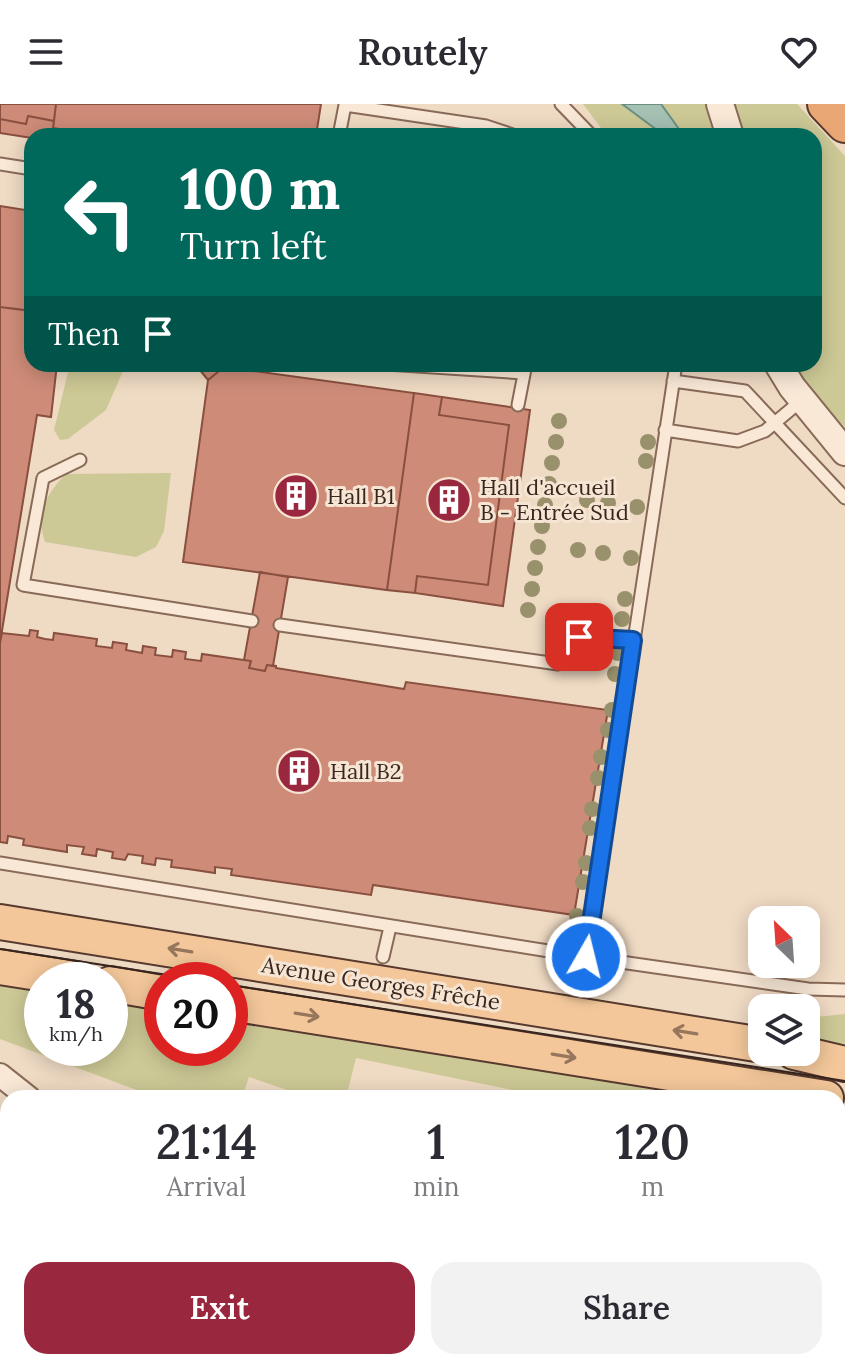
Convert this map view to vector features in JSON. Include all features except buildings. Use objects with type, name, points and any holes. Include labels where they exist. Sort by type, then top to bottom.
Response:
[{"type":"highway","points":[[826,104],[845,124]]},
{"type":"main road","name":"Avenue Georges Frêche","points":[[0,922],[748,1043]]},
{"type":"main road","points":[[0,967],[24,971]]},
{"type":"main road","name":"Avenue Georges Frêche","points":[[248,1006],[776,1090]]},
{"type":"main road","points":[[820,1053],[845,1056]]},
{"type":"main road","points":[[820,1058],[845,1064]]},
{"type":"street","points":[[720,104],[728,128]]},
{"type":"street","points":[[783,372],[845,452]]},
{"type":"street","points":[[0,1075],[19,1090]]},
{"type":"lane","points":[[561,104],[584,128]]},
{"type":"lane","points":[[341,128],[345,105],[469,128]]},
{"type":"lane","points":[[0,164],[24,168]]},
{"type":"lane","points":[[518,405],[524,372]]},
{"type":"lane","points":[[586,957],[675,372]]},
{"type":"lane","points":[[673,381],[745,391],[845,498]]},
{"type":"lane","points":[[665,430],[738,441],[765,431],[802,400]]},
{"type":"lane","points":[[80,460],[43,478],[23,585],[252,621]]},
{"type":"lane","points":[[280,625],[558,664],[579,637],[633,640]]},
{"type":"lane","points":[[0,863],[586,957],[808,989],[845,990]]},
{"type":"lane","points":[[383,957],[390,927]]},
{"type":"shaded area","points":[[583,104],[705,104],[712,128],[601,128]]},
{"type":"shaded area","points":[[622,104],[661,104],[678,128],[654,128]]},
{"type":"shaded area","points":[[732,104],[797,104],[819,128],[737,128]]},
{"type":"shaded area","points":[[822,131],[845,156],[845,427],[797,372],[822,372]]},
{"type":"shaded area","points":[[68,372],[123,372],[106,410],[68,439],[60,440],[54,430]]},
{"type":"shaded area","points":[[171,473],[164,531],[156,547],[136,557],[45,542],[41,522],[44,505],[66,474]]},
{"type":"shaded area","points":[[0,979],[24,983],[24,1048],[0,1039]]},
{"type":"shaded area","points":[[128,1001],[144,1004],[144,1066],[248,1066],[248,1021],[703,1090],[512,1090],[356,1058],[348,1090],[287,1090],[249,1077],[245,1090],[137,1090],[72,1066],[128,1066]]},
{"type":"shaded area","points":[[845,1014],[845,1044],[820,1041],[820,1017]]},
{"type":"tram line","points":[[0,949],[144,971]]},
{"type":"tram line","points":[[248,988],[845,1081]]},
{"type":"place","name":"Hall B1","points":[[296,496]]},
{"type":"place","name":"Hall d'accueil B - Entrée Sud","points":[[449,500]]},
{"type":"place","name":"Hall B2","points":[[299,771]]},
{"type":"route","points":[[579,637],[633,640],[586,957]]}]
